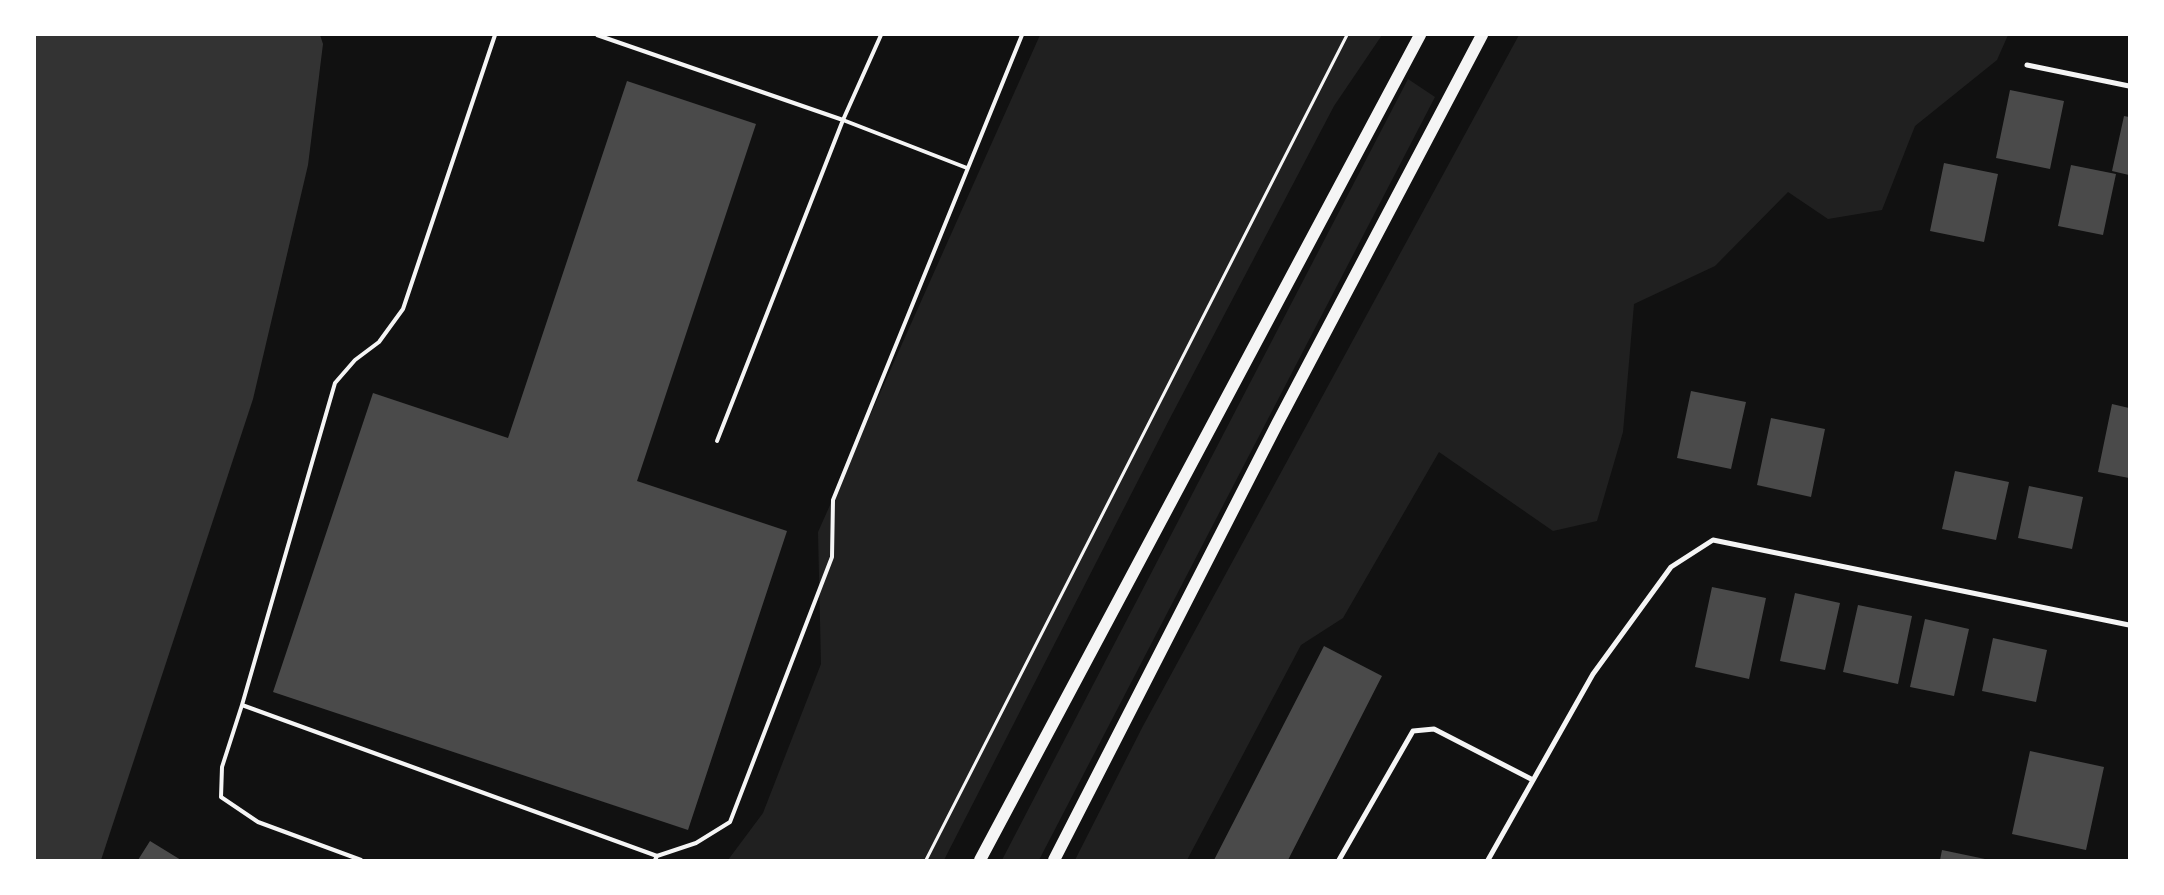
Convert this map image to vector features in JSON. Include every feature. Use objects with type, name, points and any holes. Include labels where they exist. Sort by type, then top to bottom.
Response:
[{"type":"main road","points":[[980,860],[1420,35]]},
{"type":"main road","points":[[1054,860],[1276,424],[1482,35]]},
{"type":"street","points":[[2027,65],[2129,86]]},
{"type":"street","points":[[1488,860],[1593,674],[1671,567],[1713,540],[2129,625]]},
{"type":"street","points":[[1339,860],[1413,731],[1434,729],[1533,780]]},
{"type":"lane","points":[[361,860],[258,822],[222,798],[222,767],[242,705],[335,383],[355,360],[379,342],[403,309],[495,35]]},
{"type":"lane","points":[[597,35],[843,120],[967,168]]},
{"type":"lane","points":[[717,442],[843,120],[881,35]]},
{"type":"lane","points":[[242,705],[656,858],[696,843],[730,822],[832,557],[833,500],[1022,35]]},
{"type":"path","points":[[926,860],[1347,35]]},
{"type":"shaded area","points":[[35,35],[320,35],[323,44],[308,165],[253,399],[101,860],[35,860]]},
{"type":"shaded area","points":[[1040,35],[1382,35],[1334,106],[1169,420],[944,860],[728,860],[763,813],[821,664],[818,532]]},
{"type":"shaded area","points":[[1519,35],[2008,35],[1997,60],[1915,126],[1882,210],[1828,219],[1788,192],[1715,266],[1634,304],[1623,432],[1597,521],[1553,531],[1439,452],[1343,618],[1301,645],[1187,860],[1075,860],[1143,726]]},
{"type":"shaded area","points":[[1408,79],[1435,97],[1039,860],[1002,860]]},
{"type":"building","points":[[627,81],[756,124],[637,481],[787,531],[688,830],[273,692],[373,393],[508,438]]},
{"type":"building","points":[[2010,90],[2064,101],[2050,169],[1996,158]]},
{"type":"building","points":[[2124,116],[2129,117],[2129,175],[2112,171]]},
{"type":"building","points":[[1944,163],[1998,174],[1984,242],[1930,231]]},
{"type":"building","points":[[2071,165],[2116,174],[2103,235],[2058,226]]},
{"type":"building","points":[[1691,391],[1746,402],[1731,469],[1677,458]]},
{"type":"building","points":[[2112,404],[2129,408],[2129,478],[2098,472]]},
{"type":"building","points":[[1771,418],[1825,429],[1811,497],[1757,485]]},
{"type":"building","points":[[1955,471],[2009,482],[1996,540],[1942,529]]},
{"type":"building","points":[[2029,486],[2083,497],[2072,549],[2018,538]]},
{"type":"building","points":[[1712,587],[1766,598],[1749,679],[1695,667]]},
{"type":"building","points":[[1795,593],[1840,603],[1825,670],[1780,661]]},
{"type":"building","points":[[1858,605],[1912,616],[1898,684],[1843,672]]},
{"type":"building","points":[[1925,619],[1969,629],[1954,696],[1910,687]]},
{"type":"building","points":[[1993,638],[2047,650],[2036,702],[1982,691]]},
{"type":"building","points":[[1324,646],[1382,676],[1288,860],[1214,860]]},
{"type":"building","points":[[2030,751],[2104,767],[2086,850],[2012,834]]},
{"type":"building","points":[[150,841],[181,860],[138,860]]},
{"type":"building","points":[[1942,850],[1985,859],[1985,860],[1940,860]]}]
